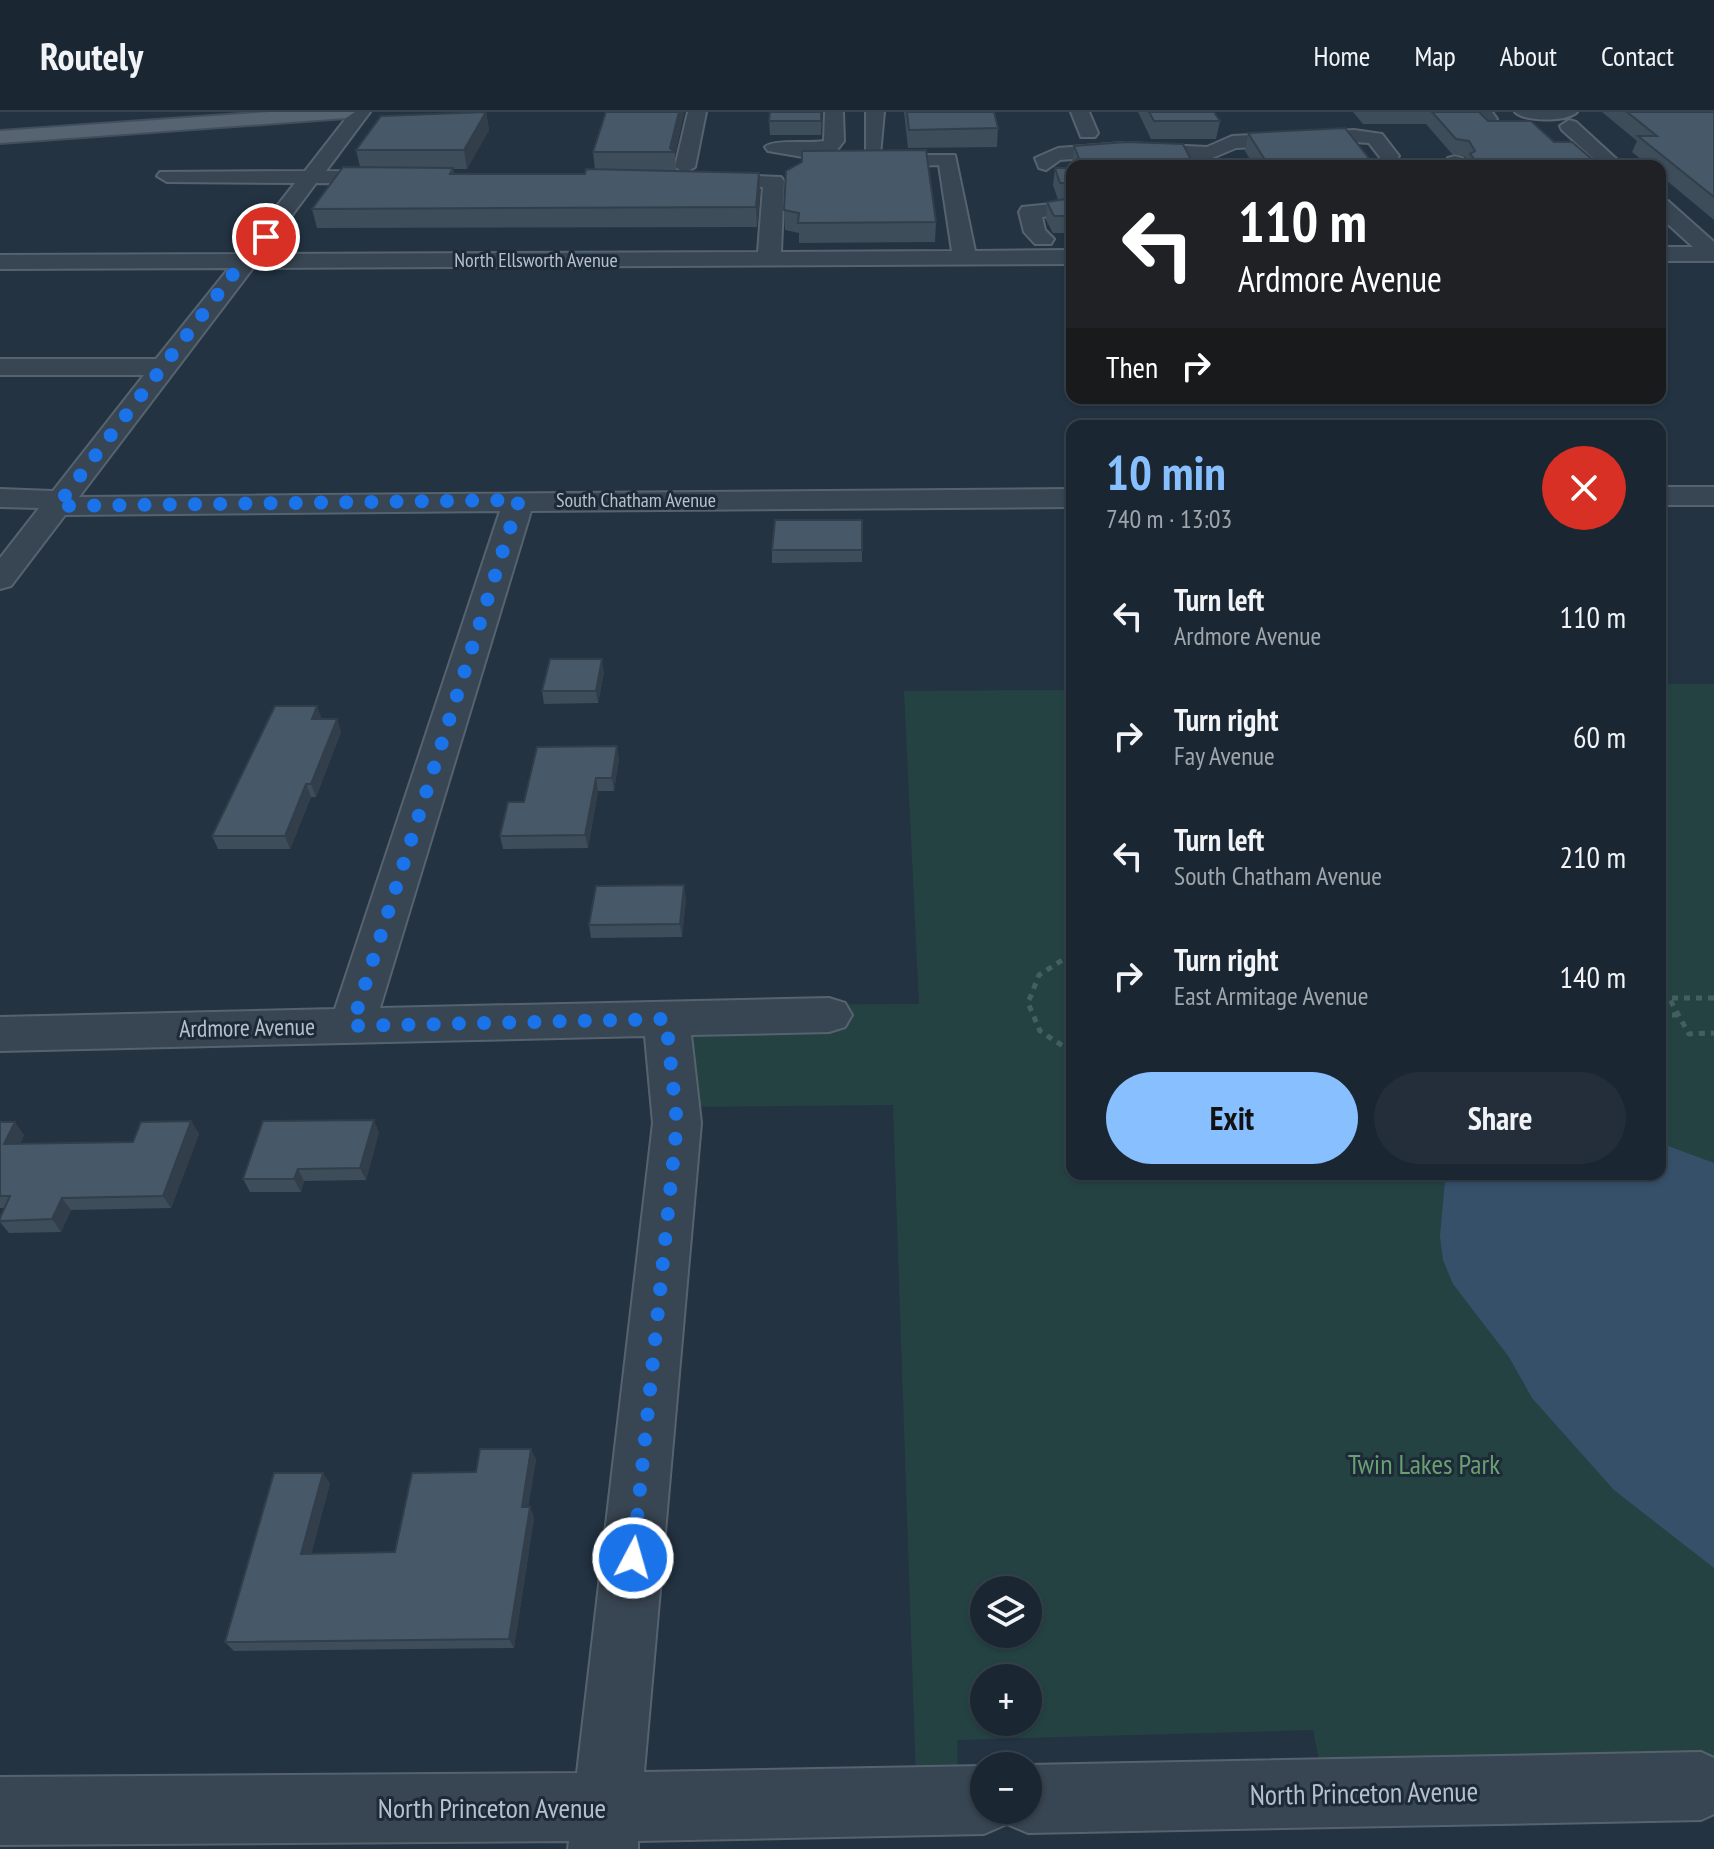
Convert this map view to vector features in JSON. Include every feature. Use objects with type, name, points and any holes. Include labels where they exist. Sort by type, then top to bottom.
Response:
[{"type":"main road","points":[[0,137],[360,118]]},
{"type":"street","points":[[578,237],[770,248],[774,181],[676,174],[697,112]]},
{"type":"street","points":[[775,147],[803,151],[830,146],[834,141],[834,112]]},
{"type":"street","points":[[873,152],[875,112]]},
{"type":"street","points":[[1080,112],[1088,133]]},
{"type":"street","points":[[1524,112],[1568,119],[1608,160]]},
{"type":"street","points":[[0,579],[247,260],[297,214],[311,177],[360,118]]},
{"type":"street","points":[[1066,241],[1045,248],[1035,232],[1030,212],[1042,186],[1045,158],[1058,154],[1124,149],[1215,159],[1232,142],[1354,136],[1375,138],[1386,160]]},
{"type":"street","points":[[819,163],[948,159],[965,258]]},
{"type":"street","points":[[167,176],[420,178]]},
{"type":"street","points":[[1042,186],[1066,204]]},
{"type":"street","points":[[1666,211],[1714,254]]},
{"type":"street","points":[[524,260],[531,237]]},
{"type":"street","name":"North Ellsworth Avenue","points":[[0,262],[524,260],[770,248],[965,258],[1045,248],[1066,255]]},
{"type":"street","points":[[1666,254],[1714,254]]},
{"type":"street","points":[[0,367],[163,367]]},
{"type":"street","points":[[1666,496],[1714,496]]},
{"type":"street","name":"South Chatham Avenue","points":[[0,498],[59,503],[1066,498]]},
{"type":"street","points":[[352,1026],[519,500]]},
{"type":"street","name":"Ardmore Avenue","points":[[0,1034],[829,1015]]},
{"type":"street","points":[[605,1828],[677,1123],[666,1019]]},
{"type":"street","name":"North Princeton Avenue","points":[[1042,1799],[1701,1786]]},
{"type":"street","name":"North Princeton Avenue","points":[[0,1811],[605,1828],[970,1801]]},
{"type":"path","points":[[1066,957],[1045,967],[1027,990],[1027,1005],[1047,1038],[1066,1049]]},
{"type":"path","points":[[1714,998],[1669,998],[1689,1034],[1714,1033]]},
{"type":"path","points":[[1666,1015],[1679,1015]]},
{"type":"green space","name":"Twin Lakes Park","points":[[1666,684],[1714,684],[1714,1766],[1321,1771],[1313,1730],[957,1740],[958,1779],[916,1779],[893,1105],[695,1107],[683,1005],[919,1004],[904,691],[1066,690],[1066,1180],[1666,1180]]},
{"type":"water","points":[[1666,1145],[1714,1163],[1714,1568],[1614,1490],[1532,1398],[1509,1357],[1453,1284],[1443,1260],[1440,1236],[1445,1181],[1666,1180]]},
{"type":"building","points":[[486,112],[464,150],[356,150],[381,116]]},
{"type":"building","points":[[606,112],[679,112],[670,148],[674,152],[593,152]]},
{"type":"building","points":[[770,112],[821,112],[821,121],[769,121]]},
{"type":"building","points":[[907,112],[994,112],[998,128],[909,130]]},
{"type":"building","points":[[1149,112],[1214,112],[1220,121],[1154,121]]},
{"type":"building","points":[[1432,112],[1479,112],[1488,121],[1531,121],[1554,142],[1572,142],[1593,160],[1475,160],[1470,154],[1475,151],[1469,141],[1456,139]]},
{"type":"building","points":[[1627,112],[1714,112],[1714,197],[1638,136],[1657,136]]},
{"type":"building","points":[[1345,128],[1370,160],[1265,160],[1248,133]]},
{"type":"building","points":[[1126,142],[1183,144],[1191,160],[1080,160],[1074,146]]},
{"type":"building","points":[[926,150],[936,222],[798,223],[799,213],[784,210],[786,171],[802,162],[802,151]]},
{"type":"building","points":[[343,167],[453,168],[450,174],[585,174],[586,169],[759,173],[756,207],[312,209]]},
{"type":"building","points":[[1055,168],[1066,168],[1066,183],[1060,183]]},
{"type":"building","points":[[1066,199],[1066,216],[1054,216],[1047,202]]},
{"type":"building","points":[[775,520],[862,520],[862,550],[772,550]]},
{"type":"building","points":[[550,659],[602,659],[596,691],[542,691]]},
{"type":"building","points":[[275,706],[317,706],[312,719],[337,719],[311,784],[306,784],[285,836],[212,836]]},
{"type":"building","points":[[617,746],[612,778],[596,778],[585,835],[500,836],[508,802],[524,802],[537,747]]},
{"type":"building","points":[[684,885],[680,924],[589,925],[596,886]]},
{"type":"building","points":[[374,1120],[360,1168],[298,1169],[294,1179],[243,1179],[263,1121]]},
{"type":"building","points":[[191,1121],[163,1196],[62,1198],[52,1219],[0,1221],[10,1196],[0,1196],[0,1122],[15,1122],[4,1144],[133,1142],[141,1122]]},
{"type":"building","points":[[480,1449],[531,1449],[522,1507],[530,1507],[509,1639],[225,1642],[274,1473],[323,1473],[301,1554],[395,1552],[412,1473],[476,1472]]},
{"type":"route","points":[[266,237],[237,269],[57,506],[519,500],[352,1026],[666,1019],[677,1123],[633,1558]]}]
